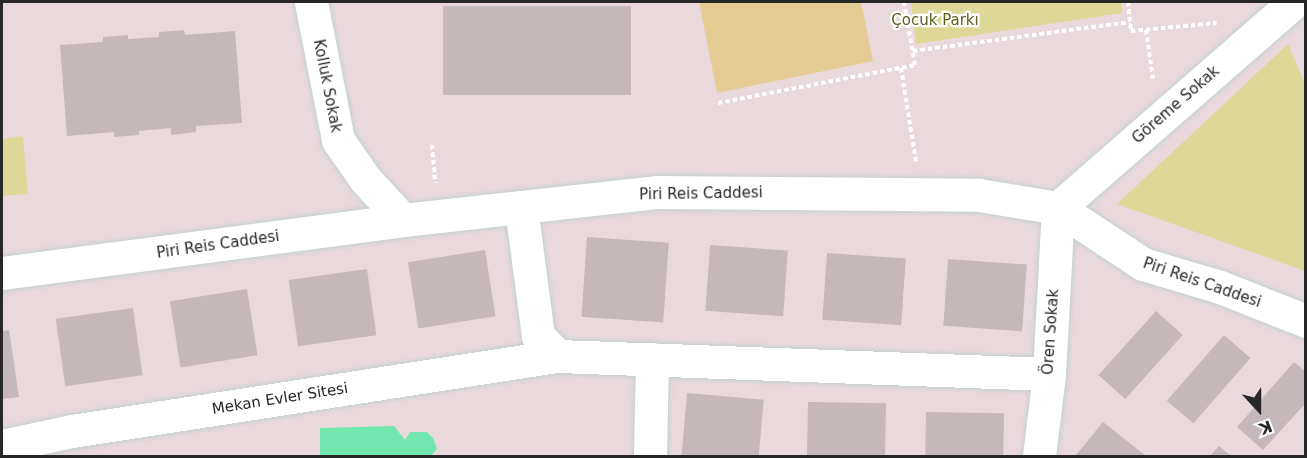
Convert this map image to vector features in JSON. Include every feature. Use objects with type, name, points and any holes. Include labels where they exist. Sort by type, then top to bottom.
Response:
[{"type":"street","name":"Kolluk Sokak","points":[[311,2],[338,140],[365,179],[403,220]]},
{"type":"street","name":"Göreme Sokak","points":[[1058,208],[1294,2]]},
{"type":"street","name":"Piri Reis Caddesi","points":[[2,273],[403,220],[658,192],[979,195],[1058,208],[1143,264],[1220,287],[1305,321]]},
{"type":"street","points":[[521,207],[538,336],[558,356]]},
{"type":"street","name":"Ören Sokak","points":[[1039,456],[1049,374],[1058,208]]},
{"type":"street","name":"Mekan Evler Sitesi","points":[[2,446],[72,431],[558,356],[1049,374]]},
{"type":"street","points":[[650,456],[652,359]]},
{"type":"path","points":[[718,103],[915,65],[904,2]]},
{"type":"path","points":[[1128,2],[1131,31],[1218,22]]},
{"type":"path","points":[[913,51],[1130,22]]},
{"type":"path","points":[[1146,30],[1154,86]]},
{"type":"path","points":[[901,68],[917,167]]},
{"type":"green space","name":"Çocuk Parkı","points":[[911,2],[1121,2],[1122,13],[916,44]]},
{"type":"green space","points":[[1288,44],[1305,84],[1305,271],[1117,204]]},
{"type":"green space","points":[[23,136],[28,194],[2,196],[2,139]]},
{"type":"shaded area","points":[[699,2],[861,2],[873,61],[717,93]]},
{"type":"shaded area","points":[[394,426],[405,440],[410,432],[427,432],[433,438],[437,449],[431,456],[320,456],[320,428]]},
{"type":"building","points":[[443,6],[631,6],[631,95],[443,95]]},
{"type":"building","points":[[184,30],[185,35],[235,31],[242,123],[196,126],[196,132],[171,135],[171,128],[139,131],[139,135],[114,137],[114,132],[67,136],[60,45],[103,42],[103,37],[128,35],[128,39],[159,37],[159,32]]},
{"type":"building","points":[[587,237],[669,243],[663,323],[581,317]]},
{"type":"building","points":[[710,245],[788,250],[783,316],[705,311]]},
{"type":"building","points":[[485,250],[495,316],[418,328],[408,262]]},
{"type":"building","points":[[827,253],[906,259],[901,325],[822,320]]},
{"type":"building","points":[[948,259],[1027,265],[1022,331],[943,326]]},
{"type":"building","points":[[367,269],[376,335],[298,346],[289,280]]},
{"type":"building","points":[[247,289],[257,355],[180,367],[170,301]]},
{"type":"building","points":[[133,308],[142,375],[65,386],[56,319]]},
{"type":"building","points":[[1156,311],[1183,335],[1125,399],[1098,375]]},
{"type":"building","points":[[9,330],[19,397],[2,399],[2,331]]},
{"type":"building","points":[[1224,335],[1250,358],[1193,424],[1167,401]]},
{"type":"building","points":[[1294,362],[1306,372],[1306,403],[1263,450],[1237,427]]},
{"type":"building","points":[[687,393],[764,400],[759,456],[682,456]]},
{"type":"building","points":[[808,402],[886,403],[885,456],[807,456]]},
{"type":"building","points":[[926,412],[1004,413],[1003,456],[925,456]]},
{"type":"building","points":[[1103,422],[1146,456],[1076,455]]},
{"type":"building","points":[[1219,446],[1231,456],[1210,456]]}]
